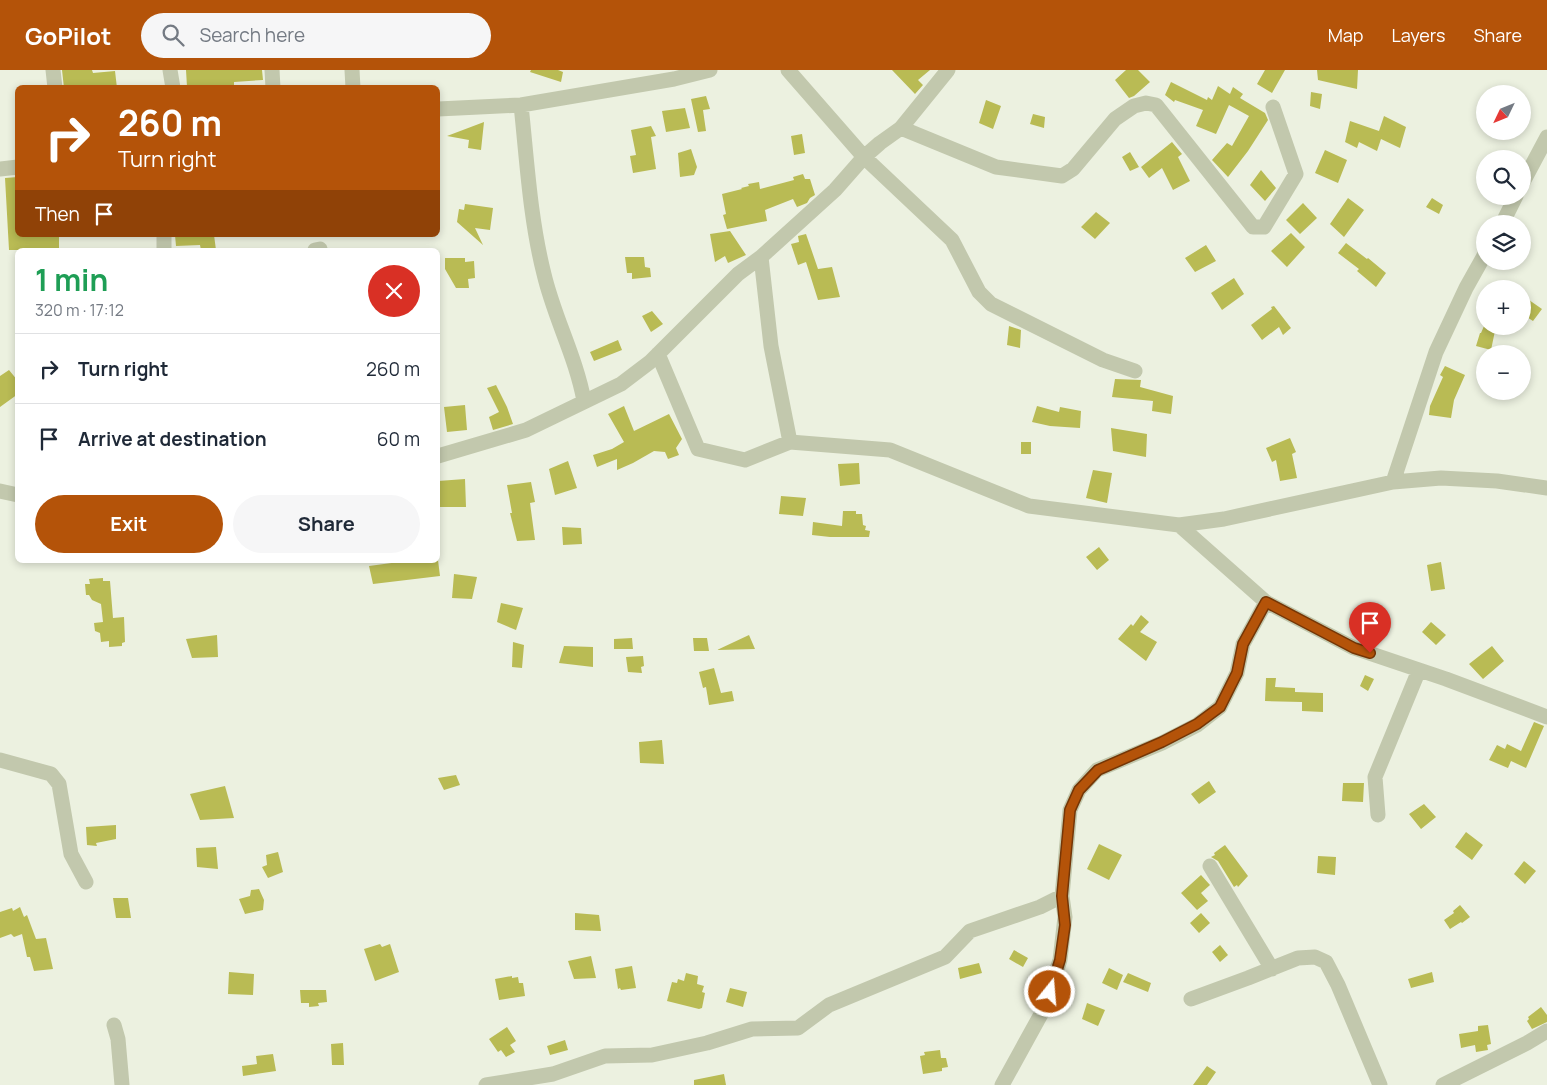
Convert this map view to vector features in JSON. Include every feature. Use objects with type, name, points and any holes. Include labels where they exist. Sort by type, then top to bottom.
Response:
[{"type":"street","points":[[54,70],[55,85]]},
{"type":"street","points":[[170,70],[172,85]]},
{"type":"street","points":[[272,70],[273,85]]},
{"type":"street","points":[[352,70],[352,85]]},
{"type":"street","points":[[440,110],[521,105],[674,79],[710,70]]},
{"type":"street","points":[[788,70],[864,157],[952,240],[979,292],[990,304],[1104,360],[1135,371]]},
{"type":"street","points":[[440,455],[526,430],[621,384],[658,354],[738,274],[761,257],[835,190],[864,157],[901,128],[948,70]]},
{"type":"street","points":[[901,128],[996,167],[1062,176],[1073,169],[1115,119],[1134,106],[1146,103],[1156,105],[1253,227],[1264,228],[1296,174],[1273,107]]},
{"type":"street","points":[[521,105],[535,230],[544,275],[580,381],[584,401]]},
{"type":"street","points":[[1531,167],[1547,138]]},
{"type":"street","points":[[0,169],[15,167]]},
{"type":"street","points":[[761,257],[770,346],[790,442]]},
{"type":"street","points":[[1393,482],[1436,352],[1476,270]]},
{"type":"street","points":[[658,354],[698,449],[745,460],[790,442],[890,450],[1029,506],[1179,525],[1224,519],[1393,482],[1441,478],[1547,488]]},
{"type":"street","points":[[0,491],[15,494]]},
{"type":"street","points":[[1179,525],[1266,602],[1354,648],[1420,670],[1547,717]]},
{"type":"street","points":[[1002,1085],[1045,1007],[1060,960],[1065,925],[1062,896],[1070,810],[1079,790],[1098,770],[1162,742],[1197,724],[1220,707],[1237,673],[1243,644],[1266,602]]},
{"type":"street","points":[[1378,815],[1376,777],[1420,670]]},
{"type":"street","points":[[0,760],[52,774],[59,784],[71,854],[86,882]]},
{"type":"street","points":[[1210,866],[1272,968]]},
{"type":"street","points":[[486,1085],[554,1080],[605,1056],[652,1055],[707,1043],[752,1029],[798,1028],[829,1005],[945,957],[970,931],[1040,907],[1062,896]]},
{"type":"street","points":[[1191,999],[1298,958],[1316,956],[1326,962],[1351,1014],[1380,1085]]},
{"type":"street","points":[[114,1025],[118,1039],[122,1085]]},
{"type":"street","points":[[1443,1085],[1547,1031]]},
{"type":"building","points":[[62,70],[92,70],[93,73],[115,71],[117,85],[64,85]]},
{"type":"building","points":[[186,70],[262,70],[263,80],[234,82],[234,85],[187,85]]},
{"type":"building","points":[[531,70],[558,70],[563,72],[561,82],[530,72]]},
{"type":"building","points":[[892,70],[930,70],[918,80],[923,85],[915,94]]},
{"type":"building","points":[[1126,70],[1138,70],[1150,82],[1129,98],[1115,80]]},
{"type":"building","points":[[1265,70],[1285,70],[1272,93],[1257,84]]},
{"type":"building","points":[[1317,70],[1358,70],[1357,89],[1318,80]]},
{"type":"building","points":[[1171,82],[1207,100],[1208,97],[1212,100],[1218,86],[1230,94],[1233,87],[1243,94],[1240,98],[1265,113],[1268,120],[1228,177],[1212,160],[1227,143],[1232,146],[1249,116],[1229,105],[1216,134],[1196,126],[1203,110],[1175,100],[1174,102],[1165,95]]},
{"type":"building","points":[[1311,92],[1322,94],[1320,109],[1310,106]]},
{"type":"building","points":[[706,96],[710,109],[703,110],[706,131],[698,132],[691,99]]},
{"type":"building","points":[[986,100],[1001,106],[993,129],[979,123]]},
{"type":"building","points":[[685,108],[690,128],[666,132],[662,111]]},
{"type":"building","points":[[1033,114],[1045,117],[1044,128],[1030,124]]},
{"type":"building","points":[[1384,116],[1406,127],[1400,148],[1381,139],[1377,151],[1359,142],[1357,148],[1345,142],[1350,121],[1379,131]]},
{"type":"building","points":[[484,122],[481,150],[468,148],[469,140],[447,136]]},
{"type":"building","points":[[651,126],[656,136],[651,137],[656,169],[633,173],[630,156],[636,155],[631,130]]},
{"type":"building","points":[[802,134],[805,153],[794,155],[791,136]]},
{"type":"building","points":[[1172,142],[1182,154],[1178,157],[1190,181],[1173,190],[1162,168],[1149,178],[1141,167]]},
{"type":"building","points":[[691,149],[697,167],[694,175],[680,177],[678,153]]},
{"type":"building","points":[[1325,150],[1347,160],[1338,183],[1315,173]]},
{"type":"building","points":[[1130,152],[1139,167],[1130,171],[1122,157]]},
{"type":"building","points":[[1261,170],[1276,188],[1265,201],[1250,185]]},
{"type":"building","points":[[803,174],[805,179],[810,179],[815,195],[807,203],[797,207],[793,199],[765,210],[767,221],[727,229],[723,215],[726,214],[722,194],[759,182],[760,189],[794,180],[793,177]]},
{"type":"building","points":[[15,177],[15,237],[59,237],[59,248],[15,248],[15,250],[9,250],[5,178]]},
{"type":"building","points":[[1348,198],[1364,210],[1344,237],[1330,224]]},
{"type":"building","points":[[1432,198],[1443,205],[1439,214],[1426,207]]},
{"type":"building","points":[[1303,203],[1317,218],[1300,234],[1286,220]]},
{"type":"building","points":[[465,204],[493,208],[490,230],[475,228],[483,245],[457,222],[459,209],[464,210]]},
{"type":"building","points":[[1096,212],[1110,223],[1095,239],[1081,227]]},
{"type":"building","points":[[730,231],[746,255],[728,263],[725,256],[715,262],[710,234]]},
{"type":"building","points":[[1291,233],[1305,247],[1287,267],[1271,251]]},
{"type":"building","points":[[806,234],[818,269],[832,267],[840,297],[818,300],[806,262],[798,265],[791,244],[799,242],[798,236]]},
{"type":"building","points":[[175,237],[214,237],[216,248],[201,248],[200,245],[176,246]]},
{"type":"building","points":[[1346,243],[1386,273],[1376,287],[1357,271],[1359,269],[1338,253]]},
{"type":"building","points":[[1206,245],[1216,261],[1195,272],[1185,258]]},
{"type":"building","points":[[625,257],[644,257],[645,267],[650,268],[651,277],[632,279],[632,273],[627,273]]},
{"type":"building","points":[[445,258],[465,258],[465,262],[474,261],[475,278],[468,279],[469,288],[456,288],[445,269]]},
{"type":"building","points":[[1234,278],[1244,294],[1222,310],[1211,293]]},
{"type":"building","points":[[1531,301],[1542,309],[1533,321],[1531,320]]},
{"type":"building","points":[[1274,306],[1291,328],[1283,335],[1279,327],[1262,340],[1251,325]]},
{"type":"building","points":[[652,311],[663,324],[651,332],[642,316]]},
{"type":"building","points":[[1009,326],[1021,330],[1020,348],[1007,345]]},
{"type":"building","points":[[1479,335],[1494,335],[1492,345],[1476,345]]},
{"type":"building","points":[[618,340],[622,350],[594,361],[590,352]]},
{"type":"building","points":[[1445,366],[1465,375],[1454,400],[1451,418],[1429,415],[1430,406],[1443,377],[1440,375]]},
{"type":"building","points":[[9,370],[15,377],[15,396],[0,407],[0,376]]},
{"type":"building","points":[[1115,379],[1141,380],[1140,387],[1173,396],[1171,414],[1152,411],[1153,401],[1112,397]]},
{"type":"building","points":[[496,385],[513,424],[493,430],[489,417],[499,412],[487,388]]},
{"type":"building","points":[[465,405],[467,430],[447,432],[444,407]]},
{"type":"building","points":[[624,406],[634,431],[669,414],[682,439],[676,448],[679,455],[668,459],[665,452],[654,451],[617,470],[617,459],[597,467],[593,455],[612,449],[624,442],[608,414]]},
{"type":"building","points":[[1037,406],[1059,412],[1060,407],[1081,411],[1080,428],[1050,426],[1032,422]]},
{"type":"building","points":[[1111,428],[1147,434],[1146,457],[1113,451]]},
{"type":"building","points":[[1290,438],[1296,452],[1292,454],[1297,478],[1280,481],[1276,460],[1272,462],[1266,448]]},
{"type":"building","points":[[1021,442],[1031,442],[1031,454],[1021,454]]},
{"type":"building","points":[[568,461],[577,488],[555,495],[549,469]]},
{"type":"building","points":[[859,463],[860,484],[840,486],[838,464]]},
{"type":"building","points":[[1093,470],[1112,473],[1107,503],[1086,498]]},
{"type":"building","points":[[465,479],[466,507],[440,507],[440,481]]},
{"type":"building","points":[[531,482],[535,502],[530,503],[535,540],[517,541],[510,513],[512,513],[507,485]]},
{"type":"building","points":[[781,496],[806,498],[803,516],[779,514]]},
{"type":"building","points":[[843,511],[856,511],[856,514],[862,514],[863,525],[866,526],[865,530],[870,531],[869,537],[812,535],[813,522],[842,526]]},
{"type":"building","points":[[562,527],[581,528],[582,544],[563,545]]},
{"type":"building","points":[[1099,547],[1109,560],[1097,570],[1086,557]]},
{"type":"building","points":[[1441,562],[1445,589],[1431,591],[1427,565]]},
{"type":"building","points":[[392,563],[438,563],[440,576],[373,584],[369,566]]},
{"type":"building","points":[[454,574],[477,577],[472,599],[452,598]]},
{"type":"building","points":[[103,578],[103,581],[110,581],[113,618],[124,617],[125,642],[122,643],[122,646],[109,647],[109,641],[101,642],[100,633],[95,631],[94,623],[103,622],[101,604],[92,600],[89,595],[86,595],[85,584],[90,584],[89,579]]},
{"type":"building","points":[[501,603],[523,608],[516,630],[497,622]]},
{"type":"building","points":[[1141,615],[1149,622],[1140,632],[1157,642],[1146,661],[1118,639],[1131,624],[1133,626]]},
{"type":"building","points":[[1431,622],[1446,635],[1436,645],[1422,632]]},
{"type":"building","points":[[217,635],[218,657],[192,658],[186,639]]},
{"type":"building","points":[[749,635],[755,649],[717,650]]},
{"type":"building","points":[[632,638],[633,649],[614,649],[614,639]]},
{"type":"building","points":[[693,638],[707,638],[709,651],[694,651]]},
{"type":"building","points":[[513,642],[524,645],[522,668],[512,667]]},
{"type":"building","points":[[564,646],[593,647],[593,667],[559,663]]},
{"type":"building","points":[[1492,646],[1504,661],[1483,679],[1469,664]]},
{"type":"building","points":[[643,656],[644,666],[641,667],[642,673],[628,672],[626,657]]},
{"type":"building","points":[[714,668],[721,693],[732,691],[734,701],[709,705],[706,687],[703,688],[699,672]]},
{"type":"building","points":[[1365,675],[1374,679],[1368,691],[1360,686]]},
{"type":"building","points":[[1266,678],[1276,678],[1275,687],[1295,688],[1295,692],[1323,693],[1323,712],[1302,711],[1302,702],[1265,701]]},
{"type":"building","points":[[1534,722],[1544,726],[1526,768],[1511,761],[1508,768],[1489,760],[1497,745],[1505,749],[1507,744],[1521,751]]},
{"type":"building","points":[[662,740],[664,764],[640,763],[639,742]]},
{"type":"building","points":[[456,775],[460,785],[444,790],[438,778]]},
{"type":"building","points":[[1209,781],[1216,792],[1199,804],[1191,794]]},
{"type":"building","points":[[1343,783],[1364,783],[1363,802],[1342,801]]},
{"type":"building","points":[[225,786],[234,818],[200,820],[190,794]]},
{"type":"building","points":[[1424,804],[1436,817],[1421,829],[1409,814]]},
{"type":"building","points":[[116,825],[116,839],[96,843],[97,846],[87,845],[86,827]]},
{"type":"building","points":[[1466,832],[1483,845],[1472,860],[1455,847]]},
{"type":"building","points":[[1099,844],[1122,855],[1109,880],[1087,869]]},
{"type":"building","points":[[1225,845],[1248,876],[1238,887],[1237,885],[1234,887],[1218,861],[1211,857]]},
{"type":"building","points":[[216,847],[218,869],[197,867],[196,848]]},
{"type":"building","points":[[278,852],[283,872],[268,878],[262,867],[267,865],[266,855]]},
{"type":"building","points":[[1318,856],[1336,857],[1335,875],[1317,873]]},
{"type":"building","points":[[1524,861],[1536,871],[1525,884],[1514,874]]},
{"type":"building","points":[[1201,875],[1210,885],[1201,893],[1208,901],[1197,910],[1181,893]]},
{"type":"building","points":[[259,889],[264,900],[263,910],[245,914],[239,899],[250,896],[251,890]]},
{"type":"building","points":[[113,898],[128,898],[131,918],[116,918]]},
{"type":"building","points":[[1460,905],[1470,917],[1450,929],[1444,920],[1454,913],[1453,911]]},
{"type":"building","points":[[20,907],[24,917],[27,915],[36,939],[46,938],[53,969],[34,971],[30,957],[27,957],[22,934],[14,937],[11,934],[0,938],[0,912],[12,908],[13,911]]},
{"type":"building","points":[[575,913],[599,915],[601,931],[575,930]]},
{"type":"building","points":[[1201,913],[1210,923],[1199,933],[1190,923]]},
{"type":"building","points":[[380,944],[382,947],[390,944],[399,972],[375,981],[364,949]]},
{"type":"building","points":[[1220,945],[1228,955],[1220,962],[1212,952]]},
{"type":"building","points":[[1014,950],[1028,958],[1023,967],[1009,959]]},
{"type":"building","points":[[591,956],[596,978],[574,979],[568,961]]},
{"type":"building","points":[[979,963],[982,973],[960,979],[958,968]]},
{"type":"building","points":[[632,966],[636,988],[618,989],[615,969]]},
{"type":"building","points":[[1109,968],[1123,975],[1117,990],[1102,983]]},
{"type":"building","points":[[229,972],[254,974],[253,995],[228,994]]},
{"type":"building","points":[[1432,972],[1434,982],[1411,988],[1408,979]]},
{"type":"building","points":[[686,973],[698,976],[697,984],[704,986],[702,992],[705,993],[702,1008],[699,1009],[667,1001],[672,982],[677,983],[678,979],[684,981]]},
{"type":"building","points":[[1128,973],[1151,983],[1148,992],[1123,982]]},
{"type":"building","points":[[512,976],[512,978],[518,977],[519,983],[523,983],[525,996],[499,1000],[495,979]]},
{"type":"building","points":[[730,988],[747,992],[743,1007],[726,1002]]},
{"type":"building","points":[[300,990],[326,990],[327,1002],[318,1003],[319,1006],[309,1007],[309,1003],[301,1003]]},
{"type":"building","points":[[1087,1003],[1105,1010],[1098,1026],[1082,1019]]},
{"type":"building","points":[[1541,1007],[1547,1015],[1547,1022],[1532,1029],[1527,1021],[1528,1017]]},
{"type":"building","points":[[1488,1025],[1491,1044],[1487,1045],[1488,1050],[1476,1052],[1475,1045],[1461,1048],[1459,1034],[1478,1031],[1478,1026]]},
{"type":"building","points":[[507,1027],[516,1041],[510,1045],[515,1052],[506,1057],[501,1050],[498,1052],[489,1039]]},
{"type":"building","points":[[565,1040],[568,1050],[550,1055],[547,1046]]},
{"type":"building","points":[[343,1043],[344,1065],[332,1065],[331,1044]]},
{"type":"building","points":[[940,1050],[941,1058],[946,1058],[948,1067],[942,1068],[942,1071],[923,1074],[920,1056],[925,1055],[924,1052]]},
{"type":"building","points":[[273,1054],[276,1071],[243,1076],[242,1066],[257,1064],[256,1056]]},
{"type":"building","points":[[1207,1066],[1216,1072],[1207,1085],[1193,1085]]},
{"type":"building","points":[[724,1074],[726,1085],[694,1085],[694,1080]]},
{"type":"route","points":[[1050,992],[1060,960],[1065,925],[1062,896],[1070,810],[1079,790],[1098,770],[1162,742],[1197,724],[1220,707],[1237,673],[1243,644],[1266,602],[1354,648],[1370,653]]}]
